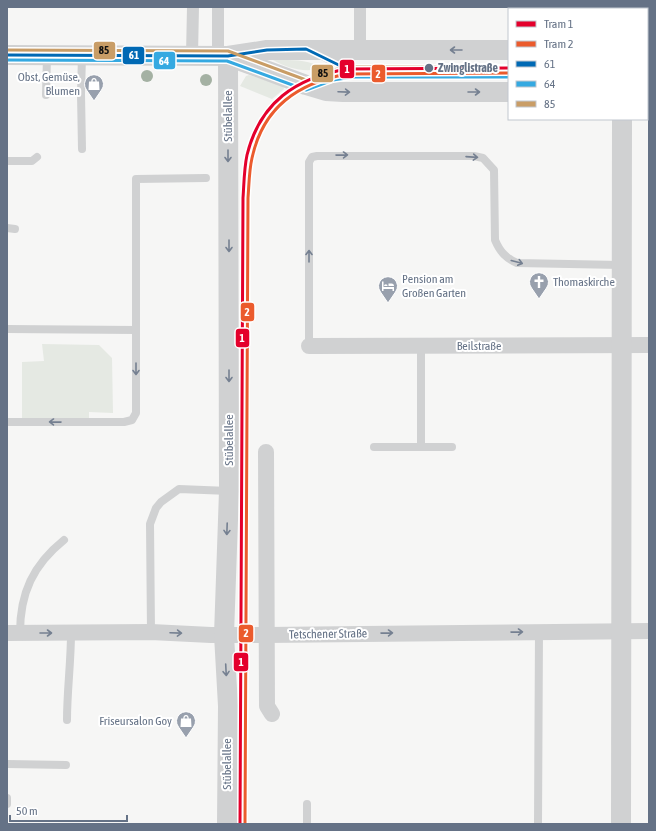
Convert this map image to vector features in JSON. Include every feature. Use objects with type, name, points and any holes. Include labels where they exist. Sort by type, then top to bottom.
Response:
[{"type":"street","points":[[192,55],[193,7]]},
{"type":"street","points":[[218,7],[223,56]]},
{"type":"street","points":[[360,7],[360,50]]},
{"type":"street","points":[[7,55],[223,56],[267,50],[306,49],[508,50]]},
{"type":"street","points":[[223,56],[326,91],[508,92]]},
{"type":"street","name":"Stübelallee","points":[[223,56],[229,490],[224,635],[228,706],[227,824]]},
{"type":"street","points":[[621,824],[622,120]]},
{"type":"street","name":"Beilstraße","points":[[309,346],[649,345]]},
{"type":"street","points":[[266,452],[266,706],[272,714]]},
{"type":"street","name":"Tetschener Straße","points":[[14,633],[151,632],[266,635],[649,631]]},
{"type":"lane","points":[[306,49],[353,72]]},
{"type":"lane","points":[[46,95],[47,55]]},
{"type":"lane","points":[[82,55],[82,150]]},
{"type":"lane","points":[[306,84],[332,75],[353,72],[508,72]]},
{"type":"lane","points":[[309,346],[310,162],[312,157],[474,156],[483,158],[494,170],[495,240],[499,250],[508,259],[517,263],[621,265]]},
{"type":"lane","points":[[7,161],[32,160],[37,157]]},
{"type":"lane","points":[[7,422],[124,422],[132,420],[136,413],[136,178],[206,178]]},
{"type":"lane","points":[[7,329],[136,330]]},
{"type":"lane","points":[[421,346],[421,447]]},
{"type":"lane","points":[[374,447],[452,447]]},
{"type":"lane","points":[[151,632],[150,524],[156,508],[161,502],[179,489],[229,490]]},
{"type":"lane","points":[[14,633],[24,596],[38,566],[50,552],[64,540]]},
{"type":"lane","points":[[67,720],[71,632]]},
{"type":"lane","points":[[538,824],[539,632]]},
{"type":"lane","points":[[7,764],[66,765]]},
{"type":"lane","points":[[7,798],[7,804]]},
{"type":"lane","points":[[307,804],[307,824]]},
{"type":"shaded area","points":[[273,60],[305,62],[323,68],[303,70],[285,66]]},
{"type":"shaded area","points":[[249,75],[283,86],[284,89],[272,99],[240,86],[246,76]]},
{"type":"shaded area","points":[[42,344],[99,345],[112,358],[113,413],[89,412],[89,418],[22,418],[22,362],[44,361]]},
{"type":"tram line","name":"1","points":[[240,824],[243,198],[246,160],[253,136],[261,120],[271,107],[283,96],[296,86],[329,73],[347,69],[508,68]]},
{"type":"tram line","name":"2","points":[[245,824],[248,198],[251,163],[257,140],[274,111],[285,100],[298,91],[329,78],[347,74],[508,73]]},
{"type":"transit line","name":"61","points":[[7,55],[228,56],[267,50],[306,49],[353,72],[508,72]]},
{"type":"transit line","name":"85","points":[[7,50],[228,51],[306,80],[331,70],[353,67],[508,67]]},
{"type":"transit line","name":"64","points":[[7,60],[227,61],[306,90],[333,80],[353,77],[508,77]]},
{"type":"place","name":"Zwinglistraße","points":[[429,68]]},
{"type":"place","name":"Obst, Gemüse, Blumen","points":[[94,101]]},
{"type":"place","name":"Thomaskirche","points":[[539,299]]},
{"type":"place","name":"Pension am Großen Garten","points":[[388,303]]},
{"type":"place","name":"Friseursalon Goy","points":[[186,738]]}]
